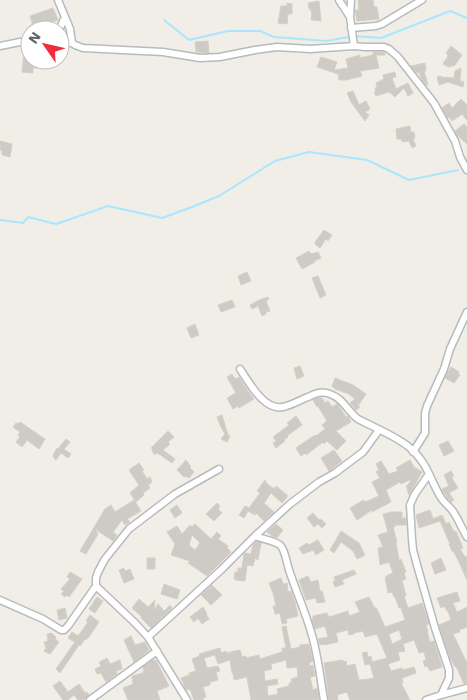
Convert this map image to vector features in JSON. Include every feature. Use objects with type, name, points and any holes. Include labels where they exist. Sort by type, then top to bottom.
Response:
[{"type":"street","points":[[58,0],[70,29],[72,43],[83,48],[163,52],[200,58],[220,57],[277,47],[310,49],[354,46],[390,49],[434,103],[455,141],[467,170]]},
{"type":"street","points":[[339,0],[350,17]]},
{"type":"street","points":[[351,0],[350,17],[354,46]]},
{"type":"street","points":[[351,28],[382,24],[422,0]]},
{"type":"street","points":[[0,46],[20,42]]},
{"type":"street","points":[[413,452],[425,433],[427,406],[467,312]]},
{"type":"street","points":[[240,368],[265,402],[274,407],[283,407],[322,392],[330,393],[342,401],[358,419],[392,436],[410,448],[430,474],[438,494],[452,510],[467,537]]},
{"type":"street","points":[[148,636],[299,496],[319,482],[335,474],[363,452],[379,430]]},
{"type":"street","points":[[0,600],[64,630],[96,586],[98,572],[105,559],[129,529],[175,494],[219,469]]},
{"type":"street","points":[[430,474],[415,494],[410,505],[412,539],[417,565],[435,628],[450,670],[449,678],[441,695]]},
{"type":"street","points":[[255,536],[274,542],[283,548],[311,631],[324,700]]},
{"type":"street","points":[[96,586],[148,636],[187,700]]},
{"type":"street","points":[[90,700],[158,652]]},
{"type":"street","points":[[426,700],[467,688]]},
{"type":"building","points":[[358,0],[373,0],[374,7],[377,7],[379,19],[357,21],[355,10],[359,10]]},
{"type":"building","points":[[319,1],[321,21],[311,20],[312,12],[309,9],[308,3]]},
{"type":"building","points":[[287,3],[292,4],[292,14],[288,14],[287,24],[278,23],[281,6],[287,6]]},
{"type":"building","points":[[53,8],[58,20],[31,20],[30,16]]},
{"type":"building","points":[[208,41],[209,53],[196,52],[195,42]]},
{"type":"building","points":[[451,46],[462,55],[455,65],[449,67],[443,64],[447,59],[448,55],[446,53]]},
{"type":"building","points":[[373,52],[383,52],[385,55],[376,55],[379,68],[360,71],[362,76],[339,80],[338,74],[317,67],[321,57],[337,62],[334,70],[348,68],[346,59],[360,55],[360,58],[373,55]]},
{"type":"building","points":[[425,63],[426,71],[424,71],[428,85],[421,78],[419,72],[417,73],[411,66]]},
{"type":"building","points":[[461,68],[460,81],[464,82],[463,87],[448,82],[439,85],[437,77],[454,78],[455,71]]},
{"type":"building","points":[[22,70],[33,70],[33,73],[22,72]]},
{"type":"building","points":[[395,72],[396,77],[392,78],[396,89],[408,83],[413,93],[408,96],[404,88],[395,97],[389,92],[376,96],[374,92],[377,87],[376,83],[384,79],[383,75]]},
{"type":"building","points":[[353,91],[359,105],[366,101],[370,109],[365,112],[369,115],[365,121],[351,102],[347,93]]},
{"type":"building","points":[[461,99],[467,105],[467,120],[462,114],[452,121],[442,108],[449,103],[452,108]]},
{"type":"building","points":[[464,124],[467,127],[467,144],[455,131]]},
{"type":"building","points":[[410,126],[411,132],[414,132],[415,138],[413,139],[416,146],[412,148],[409,141],[402,142],[401,139],[397,139],[396,129]]},
{"type":"building","points":[[0,141],[12,144],[10,157],[2,155]]},
{"type":"building","points":[[324,230],[332,235],[328,241],[326,239],[320,248],[315,242]]},
{"type":"building","points":[[309,251],[311,254],[318,252],[321,258],[302,269],[296,258]]},
{"type":"building","points":[[247,272],[251,281],[241,285],[238,276]]},
{"type":"building","points":[[318,276],[326,295],[320,298],[312,278]]},
{"type":"building","points":[[268,297],[269,299],[266,301],[270,311],[266,312],[266,314],[262,316],[258,306],[252,309],[250,305]]},
{"type":"building","points":[[232,300],[235,307],[221,312],[218,305]]},
{"type":"building","points":[[195,324],[199,335],[191,338],[187,328]]},
{"type":"building","points":[[300,366],[304,376],[297,379],[294,368]]},
{"type":"building","points":[[451,367],[459,372],[458,374],[460,375],[454,383],[445,378]]},
{"type":"building","points":[[232,374],[235,379],[239,377],[254,399],[239,408],[238,406],[233,409],[227,398],[236,393],[227,377]]},
{"type":"building","points":[[335,378],[353,385],[366,394],[358,406],[360,407],[356,410],[350,403],[355,399],[332,386]]},
{"type":"building","points":[[322,398],[325,403],[328,401],[332,407],[337,404],[346,417],[348,416],[351,422],[336,431],[346,441],[337,450],[327,441],[324,444],[323,442],[306,455],[305,453],[301,456],[296,448],[325,429],[322,425],[327,421],[313,400]]},
{"type":"building","points":[[222,415],[228,435],[230,436],[227,442],[221,439],[225,434],[217,417]]},
{"type":"building","points":[[296,416],[302,425],[287,436],[285,441],[276,448],[273,443],[276,441],[273,437],[289,425],[287,423]]},
{"type":"building","points":[[20,422],[45,439],[39,449],[27,440],[22,447],[16,442],[20,437],[18,435],[20,432],[13,427],[16,423]]},
{"type":"building","points":[[168,431],[174,437],[163,450],[175,459],[172,463],[159,454],[156,453],[155,455],[151,448]]},
{"type":"building","points":[[66,439],[70,442],[64,449],[71,454],[68,458],[61,453],[56,460],[53,455]]},
{"type":"building","points":[[448,441],[454,451],[444,456],[439,445]]},
{"type":"building","points":[[334,450],[342,461],[329,471],[321,458]]},
{"type":"building","points":[[186,460],[194,472],[189,478],[184,477],[177,470]]},
{"type":"building","points":[[410,460],[414,467],[422,472],[409,495],[406,485],[412,479],[401,484],[400,482],[386,490],[391,502],[372,512],[372,510],[357,520],[350,508],[364,500],[365,502],[379,496],[372,482],[380,478],[376,472],[379,470],[376,464],[381,461],[389,474],[398,471],[396,468]]},
{"type":"building","points":[[139,463],[147,479],[150,477],[152,482],[148,485],[150,488],[136,502],[130,493],[139,485],[129,470]]},
{"type":"building","points":[[451,471],[454,476],[452,476],[453,480],[458,488],[449,493],[454,500],[451,502],[442,489],[449,486],[444,475]]},
{"type":"building","points":[[265,480],[267,484],[273,488],[276,486],[288,496],[282,503],[271,493],[264,503],[274,512],[264,521],[256,513],[255,515],[248,511],[244,518],[239,515],[245,506],[249,508],[260,493],[257,491]]},
{"type":"building","points":[[134,500],[141,511],[127,519],[130,522],[125,525],[122,520],[113,532],[117,535],[113,541],[95,529],[98,534],[86,554],[80,551],[105,509],[111,505],[115,512]]},
{"type":"building","points":[[217,503],[220,506],[218,509],[222,513],[214,521],[206,514]]},
{"type":"building","points":[[177,505],[182,513],[175,518],[170,510]]},
{"type":"building","points":[[430,510],[433,519],[442,515],[446,524],[449,522],[454,532],[456,531],[463,548],[460,549],[465,557],[467,556],[467,580],[452,551],[440,521],[419,528],[416,515]]},
{"type":"building","points":[[402,512],[402,518],[406,518],[406,525],[395,525],[393,527],[399,560],[401,559],[406,572],[404,573],[406,579],[402,580],[406,596],[404,596],[408,608],[422,603],[429,624],[426,625],[430,642],[434,641],[442,667],[430,671],[427,666],[425,667],[423,661],[426,660],[424,652],[419,653],[414,640],[403,644],[405,651],[398,652],[400,660],[388,664],[391,671],[414,667],[416,673],[402,678],[403,683],[401,683],[410,700],[350,700],[347,692],[337,695],[338,700],[329,700],[324,663],[343,660],[343,662],[346,661],[347,666],[355,664],[359,680],[374,678],[370,664],[365,665],[362,653],[367,652],[368,657],[371,656],[372,662],[387,658],[377,634],[365,637],[363,631],[349,635],[348,630],[336,633],[338,642],[320,645],[318,639],[328,637],[325,626],[315,629],[313,616],[327,613],[329,617],[348,611],[349,616],[360,612],[355,602],[369,597],[385,627],[405,620],[392,592],[388,593],[385,578],[393,573],[389,562],[380,565],[378,548],[383,547],[378,535],[388,532],[383,514]],"holes":[[[399,630],[402,639],[392,644],[389,634]]]},
{"type":"building","points":[[313,513],[326,524],[322,528],[318,524],[314,527],[307,518]]},
{"type":"building","points":[[195,524],[211,539],[217,532],[221,536],[218,539],[228,546],[227,548],[231,552],[207,576],[188,563],[190,561],[171,555],[175,544],[167,532],[177,526],[182,534],[190,525],[192,527]],"holes":[[[192,535],[200,543],[195,550],[189,545]]]},
{"type":"building","points":[[276,524],[283,530],[277,538],[267,532]]},
{"type":"building","points":[[341,531],[359,543],[365,555],[357,559],[353,551],[341,542],[334,553],[330,550]]},
{"type":"building","points":[[318,540],[324,550],[316,555],[313,550],[303,554],[299,548],[307,543],[309,545]]},
{"type":"building","points":[[256,542],[261,543],[258,560],[255,558],[253,566],[247,565],[245,581],[234,579],[235,572],[238,572],[238,568],[242,568],[244,554],[251,554],[253,545]]},
{"type":"building","points":[[147,558],[155,558],[155,569],[147,569]]},
{"type":"building","points":[[441,558],[446,570],[435,574],[431,563]]},
{"type":"building","points":[[124,568],[125,571],[130,569],[134,579],[124,583],[119,570]]},
{"type":"building","points":[[354,570],[356,574],[342,580],[344,584],[335,587],[334,577]]},
{"type":"building","points":[[70,572],[82,579],[69,597],[67,595],[65,597],[61,594],[64,591],[61,589],[70,579],[67,577]]},
{"type":"building","points":[[308,576],[311,582],[318,580],[325,602],[317,603],[316,598],[306,600],[299,580]]},
{"type":"building","points":[[281,578],[283,584],[287,583],[288,592],[291,591],[298,616],[286,619],[287,623],[282,624],[280,613],[275,614],[273,606],[276,606],[269,583]]},
{"type":"building","points":[[164,584],[180,590],[177,599],[161,594]]},
{"type":"building","points":[[212,585],[222,595],[211,605],[201,595]]},
{"type":"building","points":[[457,592],[460,601],[453,603],[457,612],[467,607],[467,627],[453,634],[467,663],[467,683],[464,684],[450,658],[439,625],[451,620],[448,611],[444,606],[441,608],[437,598]]},
{"type":"building","points":[[97,597],[103,601],[95,613],[89,609]]},
{"type":"building","points":[[139,599],[148,607],[155,600],[154,611],[158,604],[164,611],[170,605],[172,608],[151,628],[132,608]]},
{"type":"building","points":[[203,607],[209,619],[202,624],[198,618],[194,622],[190,617]]},
{"type":"building","points":[[65,608],[67,618],[59,620],[57,610]]},
{"type":"building","points":[[90,615],[99,622],[88,638],[79,645],[60,673],[56,669],[75,642],[68,638],[72,632],[78,636],[88,622],[86,621]]},
{"type":"building","points":[[286,626],[291,649],[309,644],[313,661],[309,663],[310,666],[313,665],[315,676],[310,677],[313,690],[317,688],[319,700],[251,700],[247,677],[234,680],[230,660],[218,664],[215,655],[204,658],[207,668],[218,666],[220,671],[216,672],[218,680],[210,682],[210,685],[203,687],[206,697],[203,698],[204,700],[194,700],[190,689],[186,690],[181,678],[196,671],[192,659],[200,656],[199,654],[220,648],[221,653],[240,650],[242,657],[259,655],[260,659],[282,652],[282,648],[286,648],[282,627]],"holes":[[[286,660],[287,668],[297,667],[298,677],[291,679],[292,682],[289,683],[289,686],[277,689],[278,694],[268,696],[267,686],[278,684],[277,679],[265,681],[264,671],[272,669],[271,664]]]},
{"type":"building","points":[[51,633],[59,642],[50,654],[44,651],[46,648],[44,642],[48,641],[47,634]]},
{"type":"building","points":[[131,636],[135,645],[145,642],[149,650],[134,662],[124,640]]},
{"type":"building","points":[[107,658],[110,664],[120,660],[122,669],[116,671],[117,674],[106,682],[101,673],[97,674],[95,669],[101,666],[99,662]]},
{"type":"building","points":[[156,660],[169,686],[157,691],[160,700],[128,700],[123,688],[133,684],[132,676],[143,673],[143,667]]},
{"type":"building","points":[[60,681],[68,692],[79,684],[85,693],[87,692],[89,695],[84,700],[78,700],[74,695],[68,700],[63,700],[53,686]]},
{"type":"waterway","points":[[164,20],[189,40],[228,31],[260,31],[274,37],[327,41],[353,36],[381,38],[450,11],[467,18]]},
{"type":"waterway","points":[[0,220],[23,223],[28,217],[56,224],[108,206],[162,218],[219,196],[275,161],[309,152],[367,160],[409,180],[458,170]]}]
